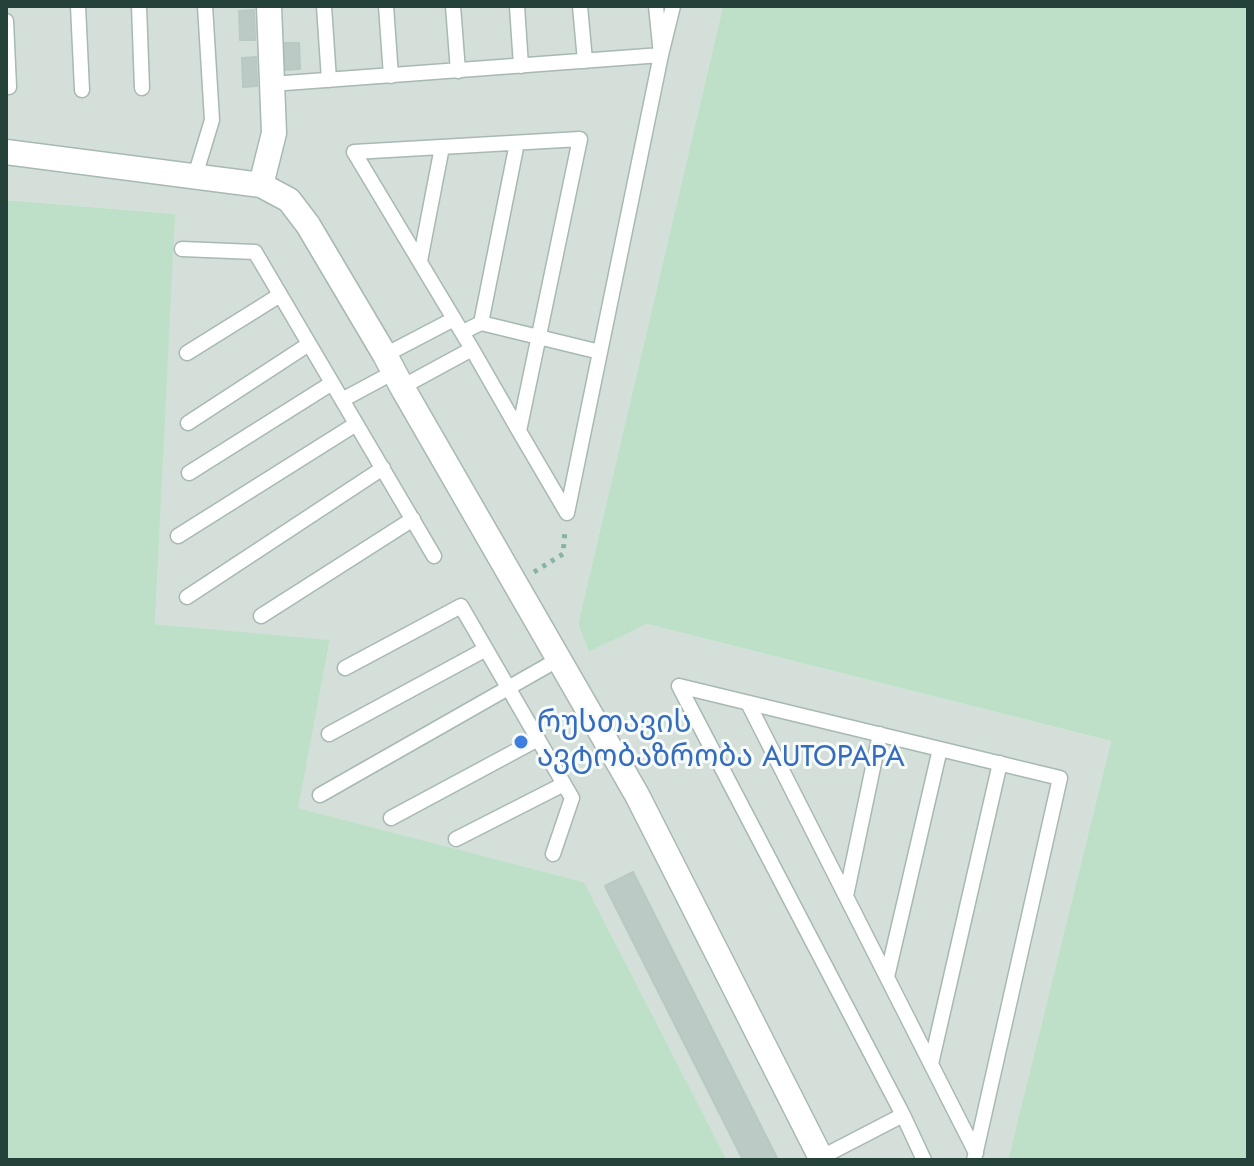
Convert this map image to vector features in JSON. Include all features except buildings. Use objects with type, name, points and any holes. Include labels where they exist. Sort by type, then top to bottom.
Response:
[{"type":"street","points":[[261,185],[274,133],[269,6]]},
{"type":"street","points":[[6,152],[261,185],[289,200],[308,225],[394,371],[637,795],[821,1159]]},
{"type":"lane","points":[[78,6],[82,90]]},
{"type":"lane","points":[[139,6],[142,88]]},
{"type":"lane","points":[[195,176],[212,120],[205,6]]},
{"type":"lane","points":[[324,6],[329,80]]},
{"type":"lane","points":[[386,6],[391,76]]},
{"type":"lane","points":[[453,6],[458,71]]},
{"type":"lane","points":[[517,6],[521,66]]},
{"type":"lane","points":[[580,6],[585,61]]},
{"type":"lane","points":[[656,6],[661,55]]},
{"type":"lane","points":[[567,513],[673,6]]},
{"type":"lane","points":[[6,21],[9,87]]},
{"type":"lane","points":[[272,84],[661,55]]},
{"type":"lane","points":[[519,431],[580,139],[354,152],[463,332],[519,431],[567,513]]},
{"type":"lane","points":[[481,323],[517,143]]},
{"type":"lane","points":[[420,261],[442,147]]},
{"type":"lane","points":[[182,249],[255,252],[434,556]]},
{"type":"lane","points":[[187,353],[280,295]]},
{"type":"lane","points":[[342,400],[394,371],[454,319]]},
{"type":"lane","points":[[463,332],[481,323],[600,352]]},
{"type":"lane","points":[[188,423],[309,344]]},
{"type":"lane","points":[[394,371],[472,349]]},
{"type":"lane","points":[[189,473],[332,383]]},
{"type":"lane","points":[[178,536],[356,424]]},
{"type":"lane","points":[[187,597],[383,468]]},
{"type":"lane","points":[[261,616],[413,519]]},
{"type":"lane","points":[[345,668],[461,606],[572,798],[553,854]]},
{"type":"lane","points":[[329,734],[486,649]]},
{"type":"lane","points":[[320,795],[559,659]]},
{"type":"lane","points":[[924,1160],[679,686],[1060,778],[975,1157]]},
{"type":"lane","points":[[748,703],[975,1157]]},
{"type":"lane","points":[[846,896],[880,734]]},
{"type":"lane","points":[[391,818],[538,739]]},
{"type":"lane","points":[[887,977],[940,749]]},
{"type":"lane","points":[[931,1064],[1000,763]]},
{"type":"lane","points":[[456,839],[564,784]]},
{"type":"lane","points":[[821,1159],[903,1115]]},
{"type":"path","points":[[515,583],[563,554],[567,513]]},
{"type":"shaded area","points":[[6,6],[723,6],[578,624],[589,652],[647,624],[1111,741],[1008,1160],[727,1160],[584,882],[297,808],[330,641],[155,624],[174,214],[6,200]]},
{"type":"green space","points":[[723,6],[1248,6],[1248,1160],[1008,1160],[1111,741],[647,624],[589,652],[578,624]]},
{"type":"green space","points":[[6,200],[175,214],[155,624],[330,640],[298,808],[584,882],[727,1160],[6,1160]]},
{"type":"place","name":"რუსთავის ავტობაზრობა AUTOPAPA","points":[[521,742]]}]
